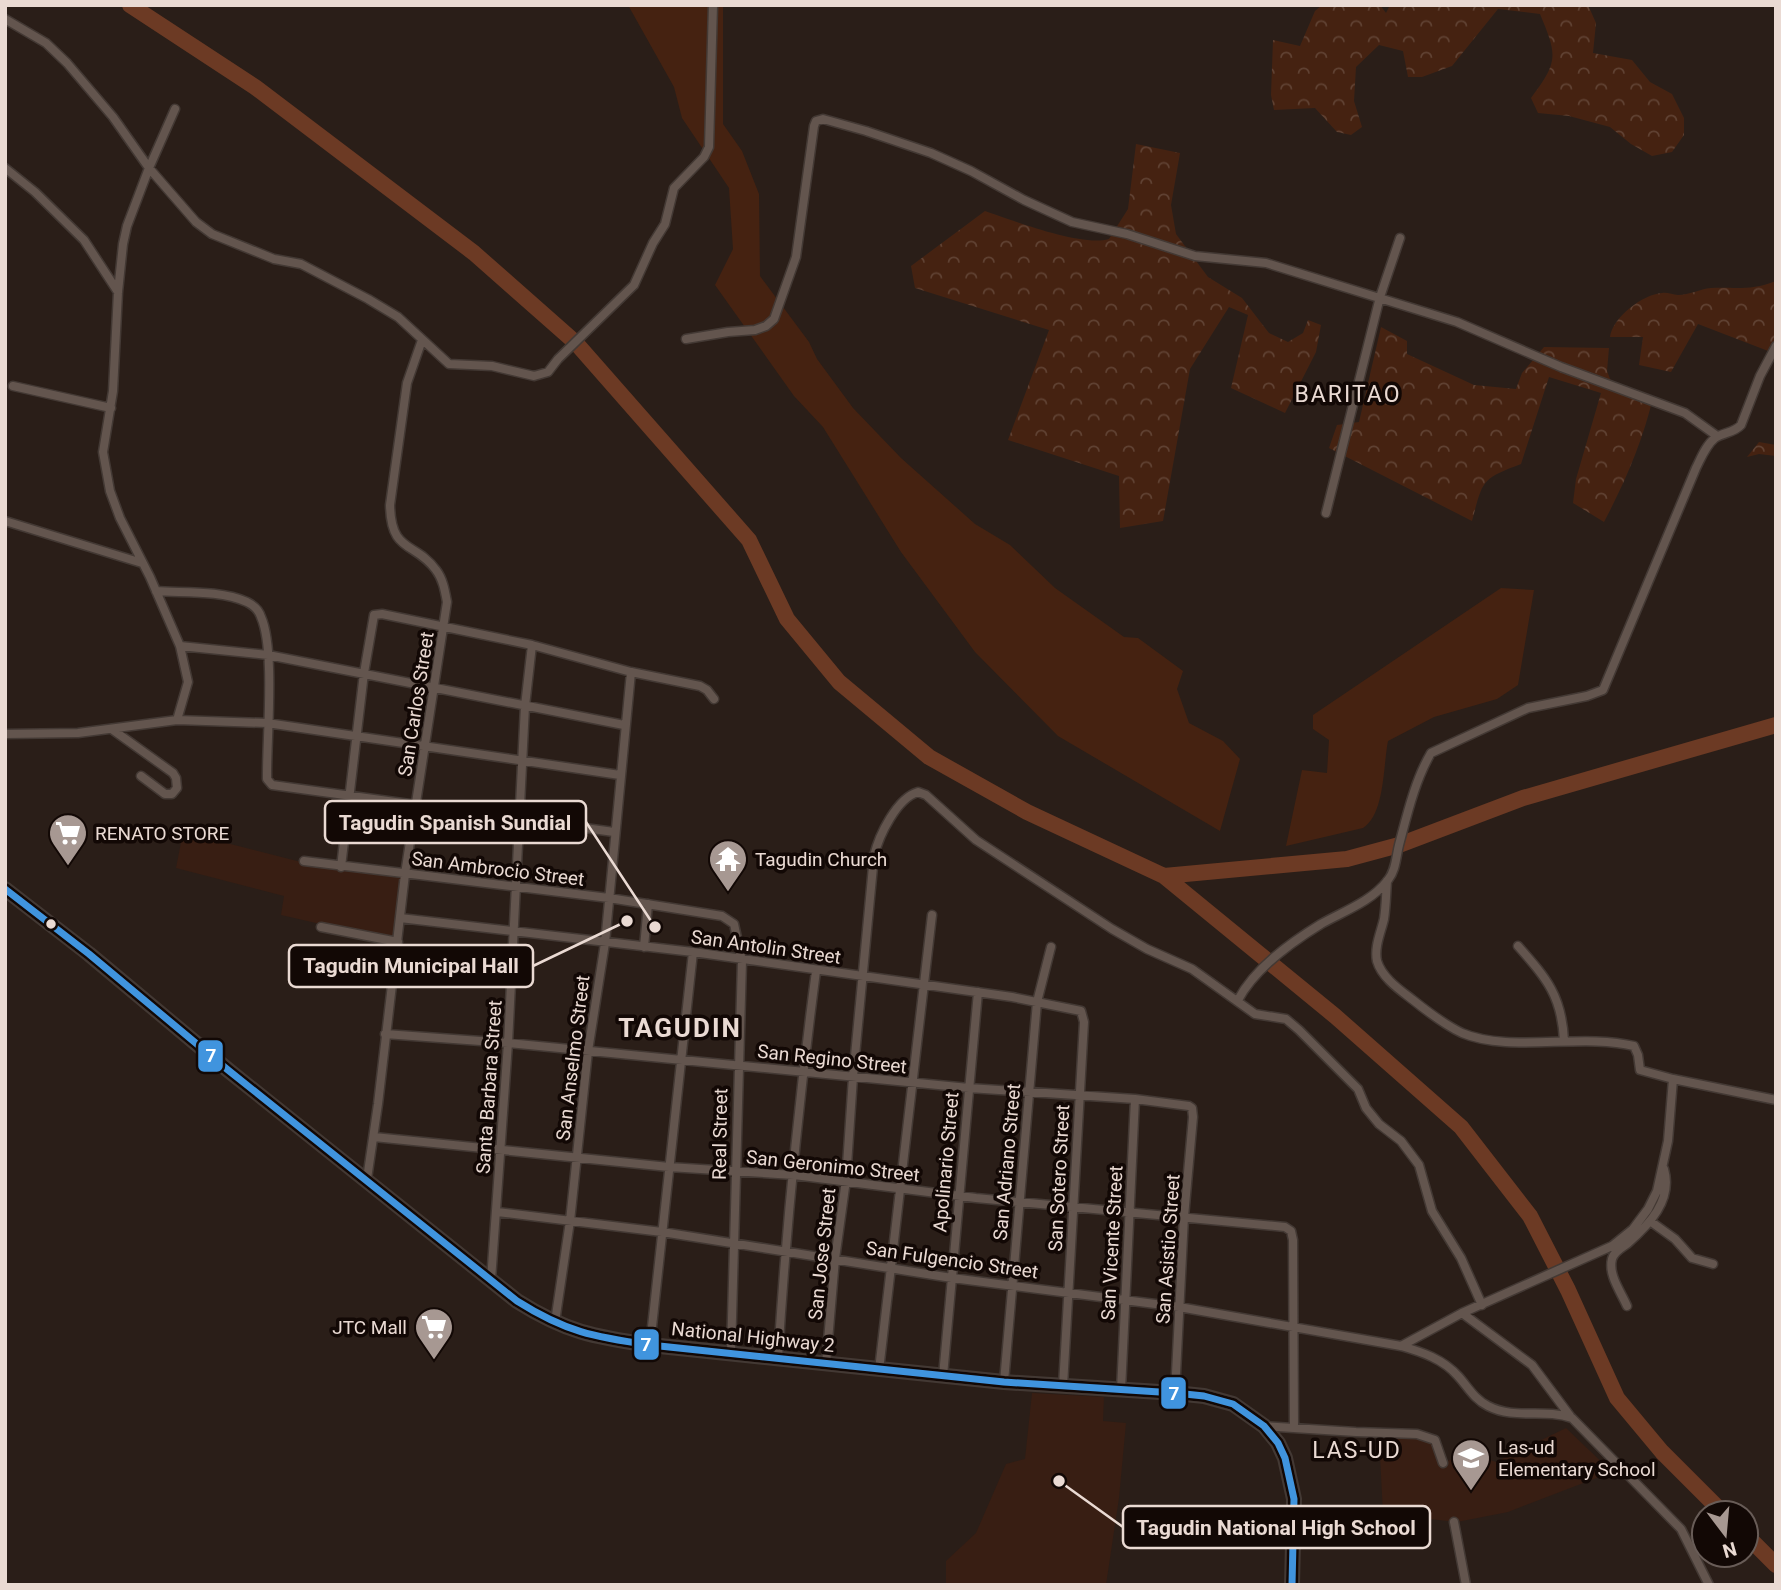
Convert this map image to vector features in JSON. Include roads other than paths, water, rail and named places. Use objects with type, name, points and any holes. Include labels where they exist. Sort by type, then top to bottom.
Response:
[{"type":"highway","name":"National Highway 2","points":[[5,890],[89,954],[228,1070],[517,1301],[555,1322],[597,1338],[650,1345],[1004,1382],[1175,1393],[1204,1396],[1233,1404],[1264,1426],[1278,1443],[1290,1476],[1294,1520],[1292,1585]]},
{"type":"street","points":[[5,19],[46,43],[67,63],[113,117],[149,168],[196,222],[212,233],[274,259],[302,264],[314,270],[398,317],[449,364],[492,366],[542,376],[634,285],[665,224],[674,188],[705,157],[709,147],[713,5]]},
{"type":"street","points":[[175,109],[127,226],[118,292],[111,408],[103,452],[110,491],[120,518],[180,646],[188,682],[177,720]]},
{"type":"street","points":[[686,339],[755,330],[775,319],[796,257],[814,126],[816,121],[823,119],[931,153],[1072,222],[1128,234],[1195,256],[1266,263],[1457,322],[1561,367],[1685,413],[1717,436]]},
{"type":"street","points":[[5,168],[35,192],[85,240],[118,292]]},
{"type":"street","points":[[1326,513],[1380,297],[1400,238]]},
{"type":"street","name":"San Carlos Street","points":[[367,1179],[405,874],[447,602],[441,578],[432,565],[402,543],[394,532],[390,519],[407,383],[422,340]]},
{"type":"street","points":[[1485,1303],[1432,1211],[1419,1164],[1401,1141],[1379,1124],[1366,1108],[1358,1090],[1299,1030],[1286,1019],[1255,1014],[1238,1000],[1249,981],[1289,947],[1321,924],[1370,897],[1388,881],[1394,872],[1399,845],[1419,780],[1431,753],[1528,708],[1587,696],[1603,690],[1696,468],[1717,436],[1738,429],[1741,425],[1760,376],[1776,346]]},
{"type":"street","points":[[13,386],[111,408]]},
{"type":"street","points":[[5,521],[142,563]]},
{"type":"street","points":[[156,591],[217,595],[245,601],[260,614],[268,655],[267,773],[269,783],[277,788],[614,832]]},
{"type":"street","points":[[341,867],[364,673],[374,615],[382,614],[532,645],[631,672],[700,686],[714,699]]},
{"type":"street","name":"Santa Barbara Street","points":[[491,1280],[508,1043],[525,706],[532,645]]},
{"type":"street","points":[[180,646],[268,655],[624,725]]},
{"type":"street","name":"San Anselmo Street","points":[[555,1322],[570,1221],[588,1051],[605,943],[631,672]]},
{"type":"street","points":[[5,734],[78,733],[177,720],[267,723],[620,775]]},
{"type":"street","points":[[113,730],[173,773],[177,788],[172,794],[165,794],[141,776]]},
{"type":"street","name":"San Jose Street","points":[[826,1364],[835,1259],[846,1180],[874,856],[878,840],[888,821],[909,795],[922,793],[976,840],[1112,929],[1147,949],[1192,969],[1238,1000]]},
{"type":"street","name":"San Ambrocio Street","points":[[304,861],[610,898],[729,919]]},
{"type":"street","points":[[1388,881],[1377,961],[1383,973],[1401,991],[1429,1013],[1463,1033],[1508,1041],[1564,1041],[1634,1046],[1640,1070],[1776,1100]]},
{"type":"street","points":[[644,947],[648,904]]},
{"type":"street","points":[[879,1370],[932,915]]},
{"type":"street","name":"San Antolin Street","points":[[400,918],[693,953],[978,992],[1077,1009],[1083,1014]]},
{"type":"street","name":"Real Street","points":[[729,919],[737,932],[742,961],[731,1353]]},
{"type":"street","points":[[321,927],[398,942]]},
{"type":"street","points":[[1518,946],[1540,971],[1556,997],[1563,1020],[1564,1041]]},
{"type":"street","name":"San Adriano Street","points":[[1004,1382],[1037,1002],[1051,947]]},
{"type":"street","points":[[650,1345],[693,953]]},
{"type":"street","points":[[778,1358],[802,1071],[816,971]]},
{"type":"street","name":"Apolinario Street","points":[[943,1376],[978,992]]},
{"type":"street","name":"San Sotero Street","points":[[1063,1386],[1075,1207],[1083,1014]]},
{"type":"street","name":"San Regino Street","points":[[386,1034],[508,1043],[969,1088],[1135,1099],[1192,1108]]},
{"type":"street","points":[[1401,1346],[1462,1313],[1601,1251],[1624,1238],[1648,1209],[1657,1191],[1663,1166],[1673,1079]]},
{"type":"street","name":"San Vicente Street","points":[[1121,1390],[1135,1099]]},
{"type":"street","name":"San Asistio Street","points":[[1175,1393],[1192,1108]]},
{"type":"street","name":"San Geronimo Street","points":[[374,1137],[669,1167],[846,1180],[958,1196],[1288,1229],[1293,1240],[1292,1329]]},
{"type":"street","points":[[1627,1306],[1614,1281],[1611,1262],[1618,1250],[1650,1221],[1659,1209],[1668,1181],[1663,1166]]},
{"type":"street","name":"San Fulgencio Street","points":[[497,1212],[662,1232],[952,1278],[1179,1307],[1292,1329],[1401,1346],[1440,1361],[1485,1405],[1498,1411],[1523,1415],[1560,1414],[1572,1418]]},
{"type":"street","points":[[1650,1221],[1675,1239],[1692,1258],[1713,1264]]},
{"type":"street","points":[[1462,1313],[1532,1365],[1572,1418],[1681,1529],[1709,1585]]},
{"type":"street","points":[[1292,1329],[1294,1427]]},
{"type":"street","points":[[1264,1426],[1417,1434],[1435,1440],[1443,1463]]},
{"type":"street","points":[[1454,1522],[1466,1585]]},
{"type":"waterway","points":[[130,5],[255,87],[474,253],[576,343],[749,540],[787,619],[839,682],[929,757],[1027,812],[1164,876],[1335,1016],[1461,1127],[1530,1216],[1568,1290],[1617,1398],[1662,1452],[1709,1499]]},
{"type":"waterway","points":[[1164,876],[1347,859],[1399,845],[1523,798],[1776,725]]},
{"type":"waterway","points":[[1760,1549],[1776,1565]]},
{"type":"place","name":"RENATO STORE","points":[[68,867]]},
{"type":"place","name":"Tagudin Church","points":[[728,893]]},
{"type":"place","name":"Tagudin Municipal Hall","points":[[627,921]]},
{"type":"place","name":"Tagudin Spanish Sundial","points":[[655,927]]},
{"type":"place","name":"JTC Mall","points":[[434,1361]]},
{"type":"place","name":"Tagudin National High School","points":[[1059,1481]]},
{"type":"place","name":"Las-ud Elementary School","points":[[1471,1492]]},
{"type":"district","name":"BARITAO","points":[[1348,394]]},
{"type":"district","name":"TAGUDIN","points":[[680,1028]]},
{"type":"district","name":"LAS-UD","points":[[1357,1450]]}]
